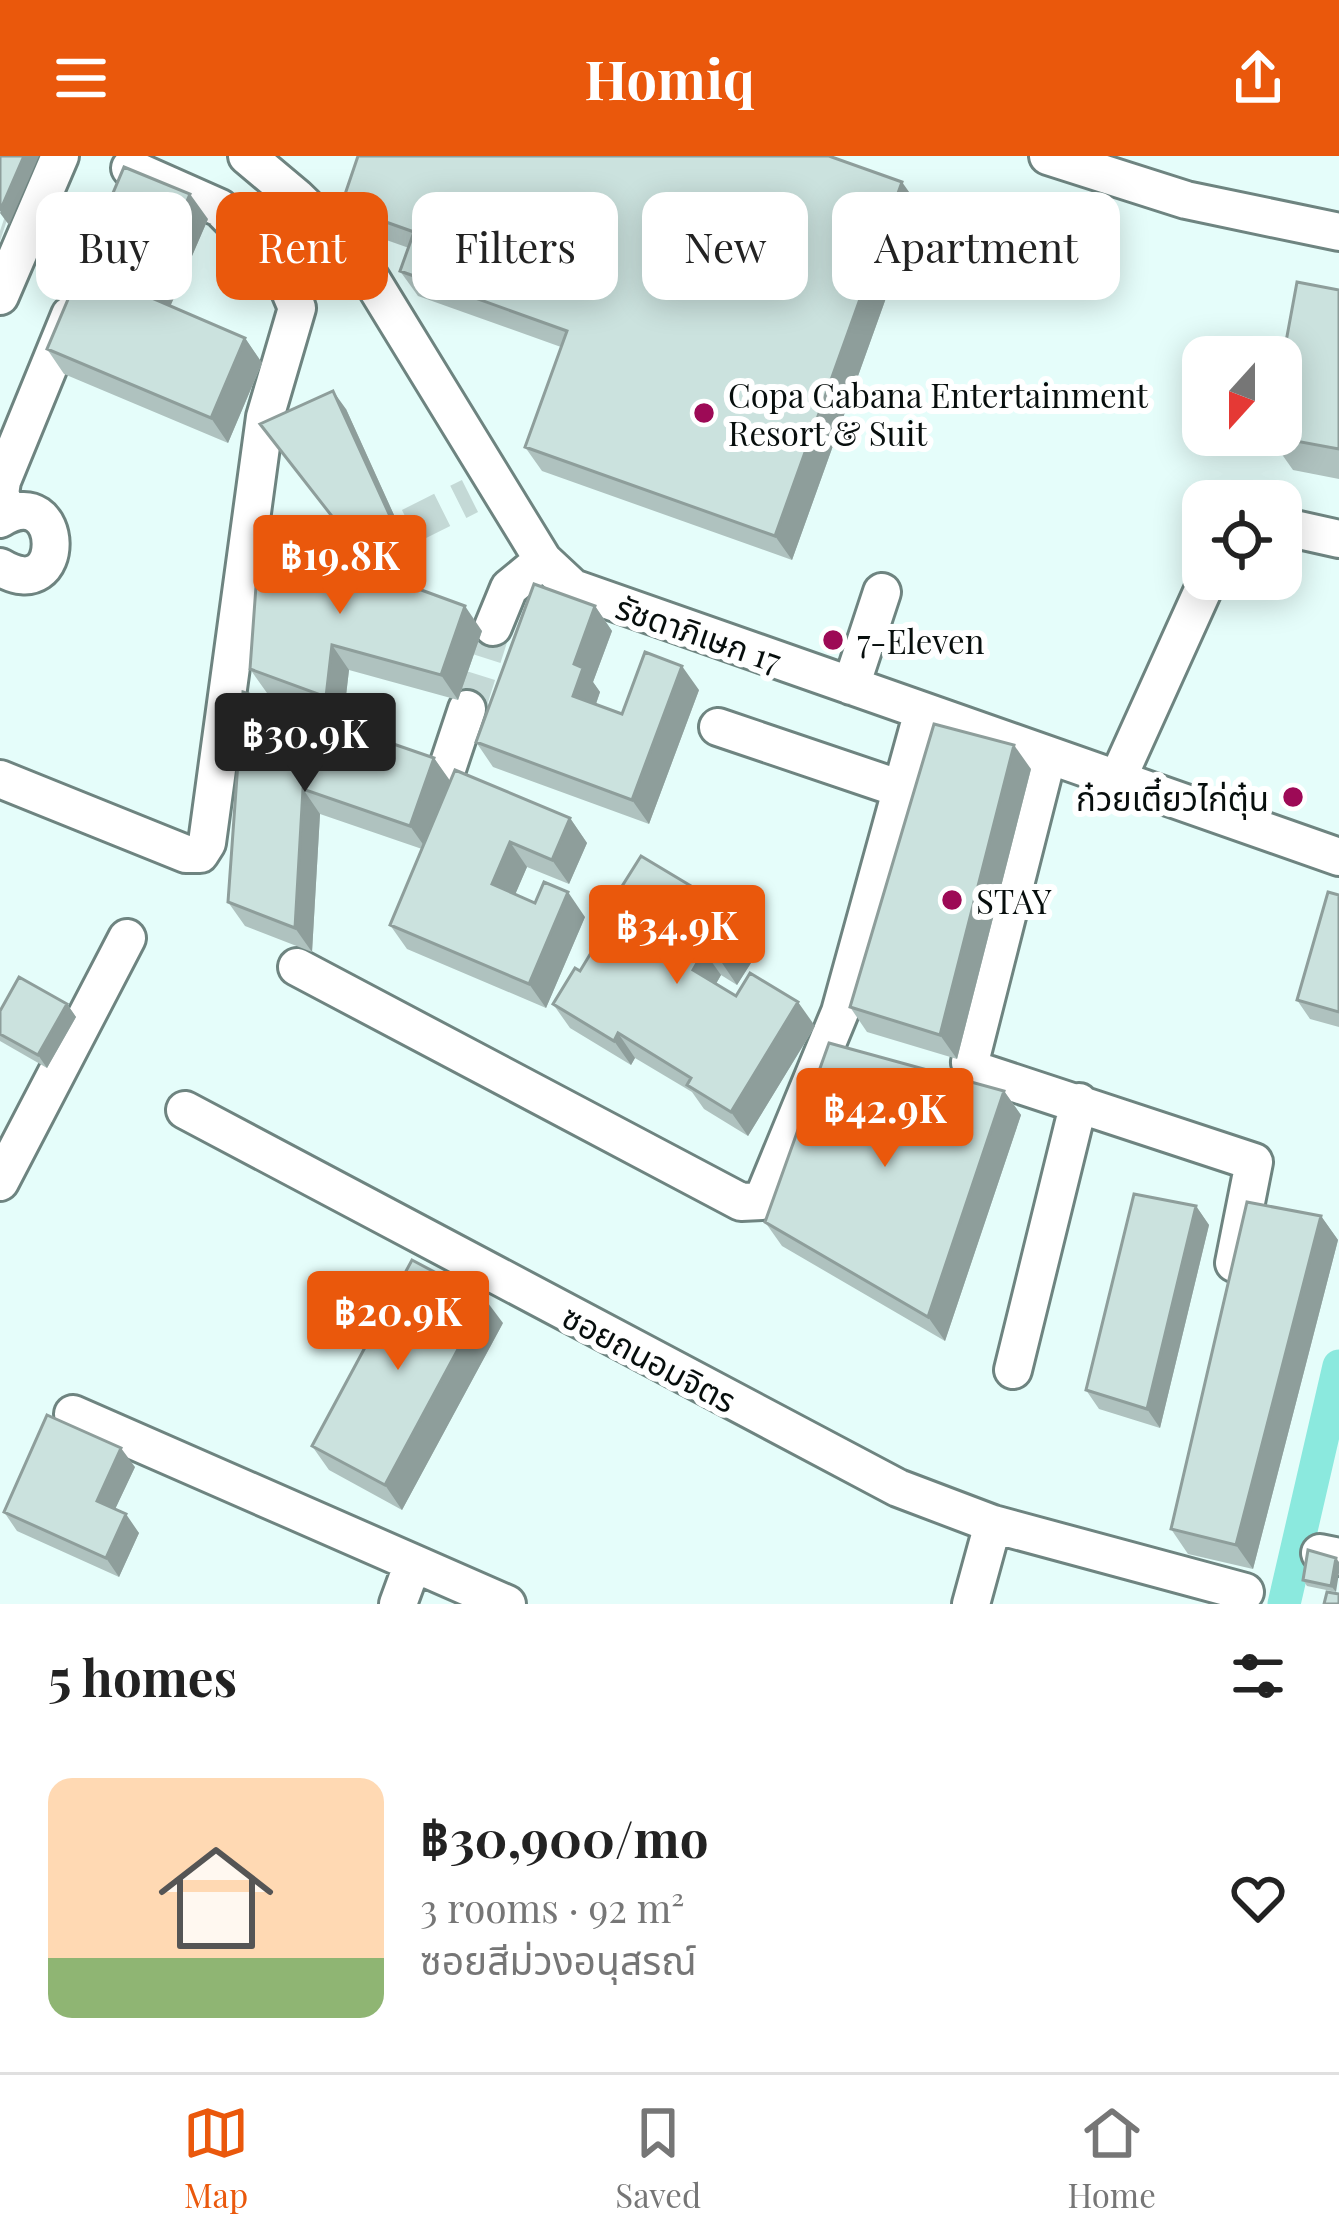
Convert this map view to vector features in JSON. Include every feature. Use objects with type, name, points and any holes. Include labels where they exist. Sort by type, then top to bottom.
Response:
[{"type":"street","points":[[0,296],[13,236],[60,156]]},
{"type":"street","name":"รัชดาภิเษก 17","points":[[247,156],[357,256],[483,489],[590,608],[851,686],[1117,780],[1336,846]]},
{"type":"street","points":[[1048,156],[1186,200],[1339,232]]},
{"type":"street","points":[[0,778],[177,851],[200,854],[206,843],[265,417],[297,308],[280,270],[220,208],[133,162],[120,192]]},
{"type":"street","points":[[0,567],[14,574],[34,572],[44,566],[52,546],[48,526],[40,518],[19,511],[4,516],[0,494],[76,300]]},
{"type":"street","points":[[1302,531],[1339,539]]},
{"type":"street","points":[[494,628],[508,588],[543,560]]},
{"type":"street","points":[[851,686],[883,592]]},
{"type":"street","points":[[1117,780],[1198,600]]},
{"type":"street","points":[[447,769],[466,709]]},
{"type":"street","points":[[297,967],[741,1202],[762,1201],[840,1012],[922,711]]},
{"type":"street","points":[[718,727],[902,788]]},
{"type":"street","points":[[1048,754],[970,1062],[978,1071],[1254,1162],[1228,1298]]},
{"type":"street","points":[[0,1182],[127,938]]},
{"type":"street","points":[[1013,1370],[1079,1102]]},
{"type":"street","name":"ซอยถนอมจิตร","points":[[185,1110],[898,1488],[993,1524],[1245,1592]]},
{"type":"street","points":[[73,1414],[507,1604]]},
{"type":"street","points":[[971,1604],[993,1524]]},
{"type":"street","points":[[398,1604],[413,1563]]},
{"type":"building","points":[[0,156],[24,156],[0,211]]},
{"type":"building","points":[[358,156],[829,156],[902,182],[898,192],[832,192],[832,300],[860,300],[775,536],[525,447],[567,331],[481,300],[618,300],[618,192],[412,192],[412,231],[388,223],[388,192],[346,192]]},
{"type":"building","points":[[124,167],[185,192],[113,192]]},
{"type":"building","points":[[412,238],[412,275],[400,271]]},
{"type":"building","points":[[1297,282],[1339,290],[1339,449],[1302,442],[1302,336],[1287,336]]},
{"type":"building","points":[[68,300],[156,300],[245,338],[211,418],[47,349]]},
{"type":"building","points":[[333,391],[400,538],[363,556],[260,424]]},
{"type":"building","points":[[260,531],[465,606],[441,675],[332,645],[326,697],[250,669]]},
{"type":"building","points":[[534,584],[595,606],[574,664],[583,668],[573,696],[622,714],[645,652],[682,666],[632,800],[476,742]]},
{"type":"building","points":[[243,692],[434,758],[410,826],[303,789],[295,928],[228,902]]},
{"type":"building","name":"STAY","points":[[934,724],[1014,745],[940,1035],[850,1007]]},
{"type":"building","points":[[455,770],[570,818],[552,860],[510,842],[492,884],[535,903],[544,882],[568,892],[529,984],[390,925]]},
{"type":"building","points":[[641,856],[746,919],[720,960],[704,951],[693,970],[736,996],[750,973],[798,1002],[731,1112],[687,1085],[691,1078],[618,1033],[614,1041],[553,1004],[575,968],[580,971],[626,895],[619,891]]},
{"type":"building","points":[[1328,892],[1339,895],[1339,1012],[1297,1000]]},
{"type":"building","points":[[19,977],[67,1004],[38,1055],[0,1034],[0,1011]]},
{"type":"building","points":[[829,1043],[1004,1091],[928,1317],[765,1222]]},
{"type":"building","points":[[1134,1194],[1196,1206],[1147,1409],[1086,1390]]},
{"type":"building","points":[[1247,1202],[1321,1216],[1236,1545],[1171,1529]]},
{"type":"building","points":[[412,1260],[485,1299],[385,1485],[312,1446]]},
{"type":"building","points":[[47,1415],[121,1448],[97,1501],[126,1514],[106,1558],[4,1512]]},
{"type":"building","points":[[1308,1550],[1336,1558],[1331,1586],[1303,1580]]},
{"type":"building","points":[[1327,1592],[1339,1594],[1339,1604],[1324,1604]]},
{"type":"waterway","points":[[1284,1604],[1339,1366]]},
{"type":"tunnel","points":[[410,526],[470,496]]},
{"type":"tunnel","points":[[467,709],[493,627]]},
{"type":"place","name":"Copa Cabana Entertainment Resort & Suit","points":[[704,413]]},
{"type":"place","name":"7-Eleven","points":[[833,640]]},
{"type":"place","name":"ก๋วยเตี๋ยวไก่ตุ๋น","points":[[1293,797]]},
{"type":"place","name":"STAY","points":[[952,900]]}]
